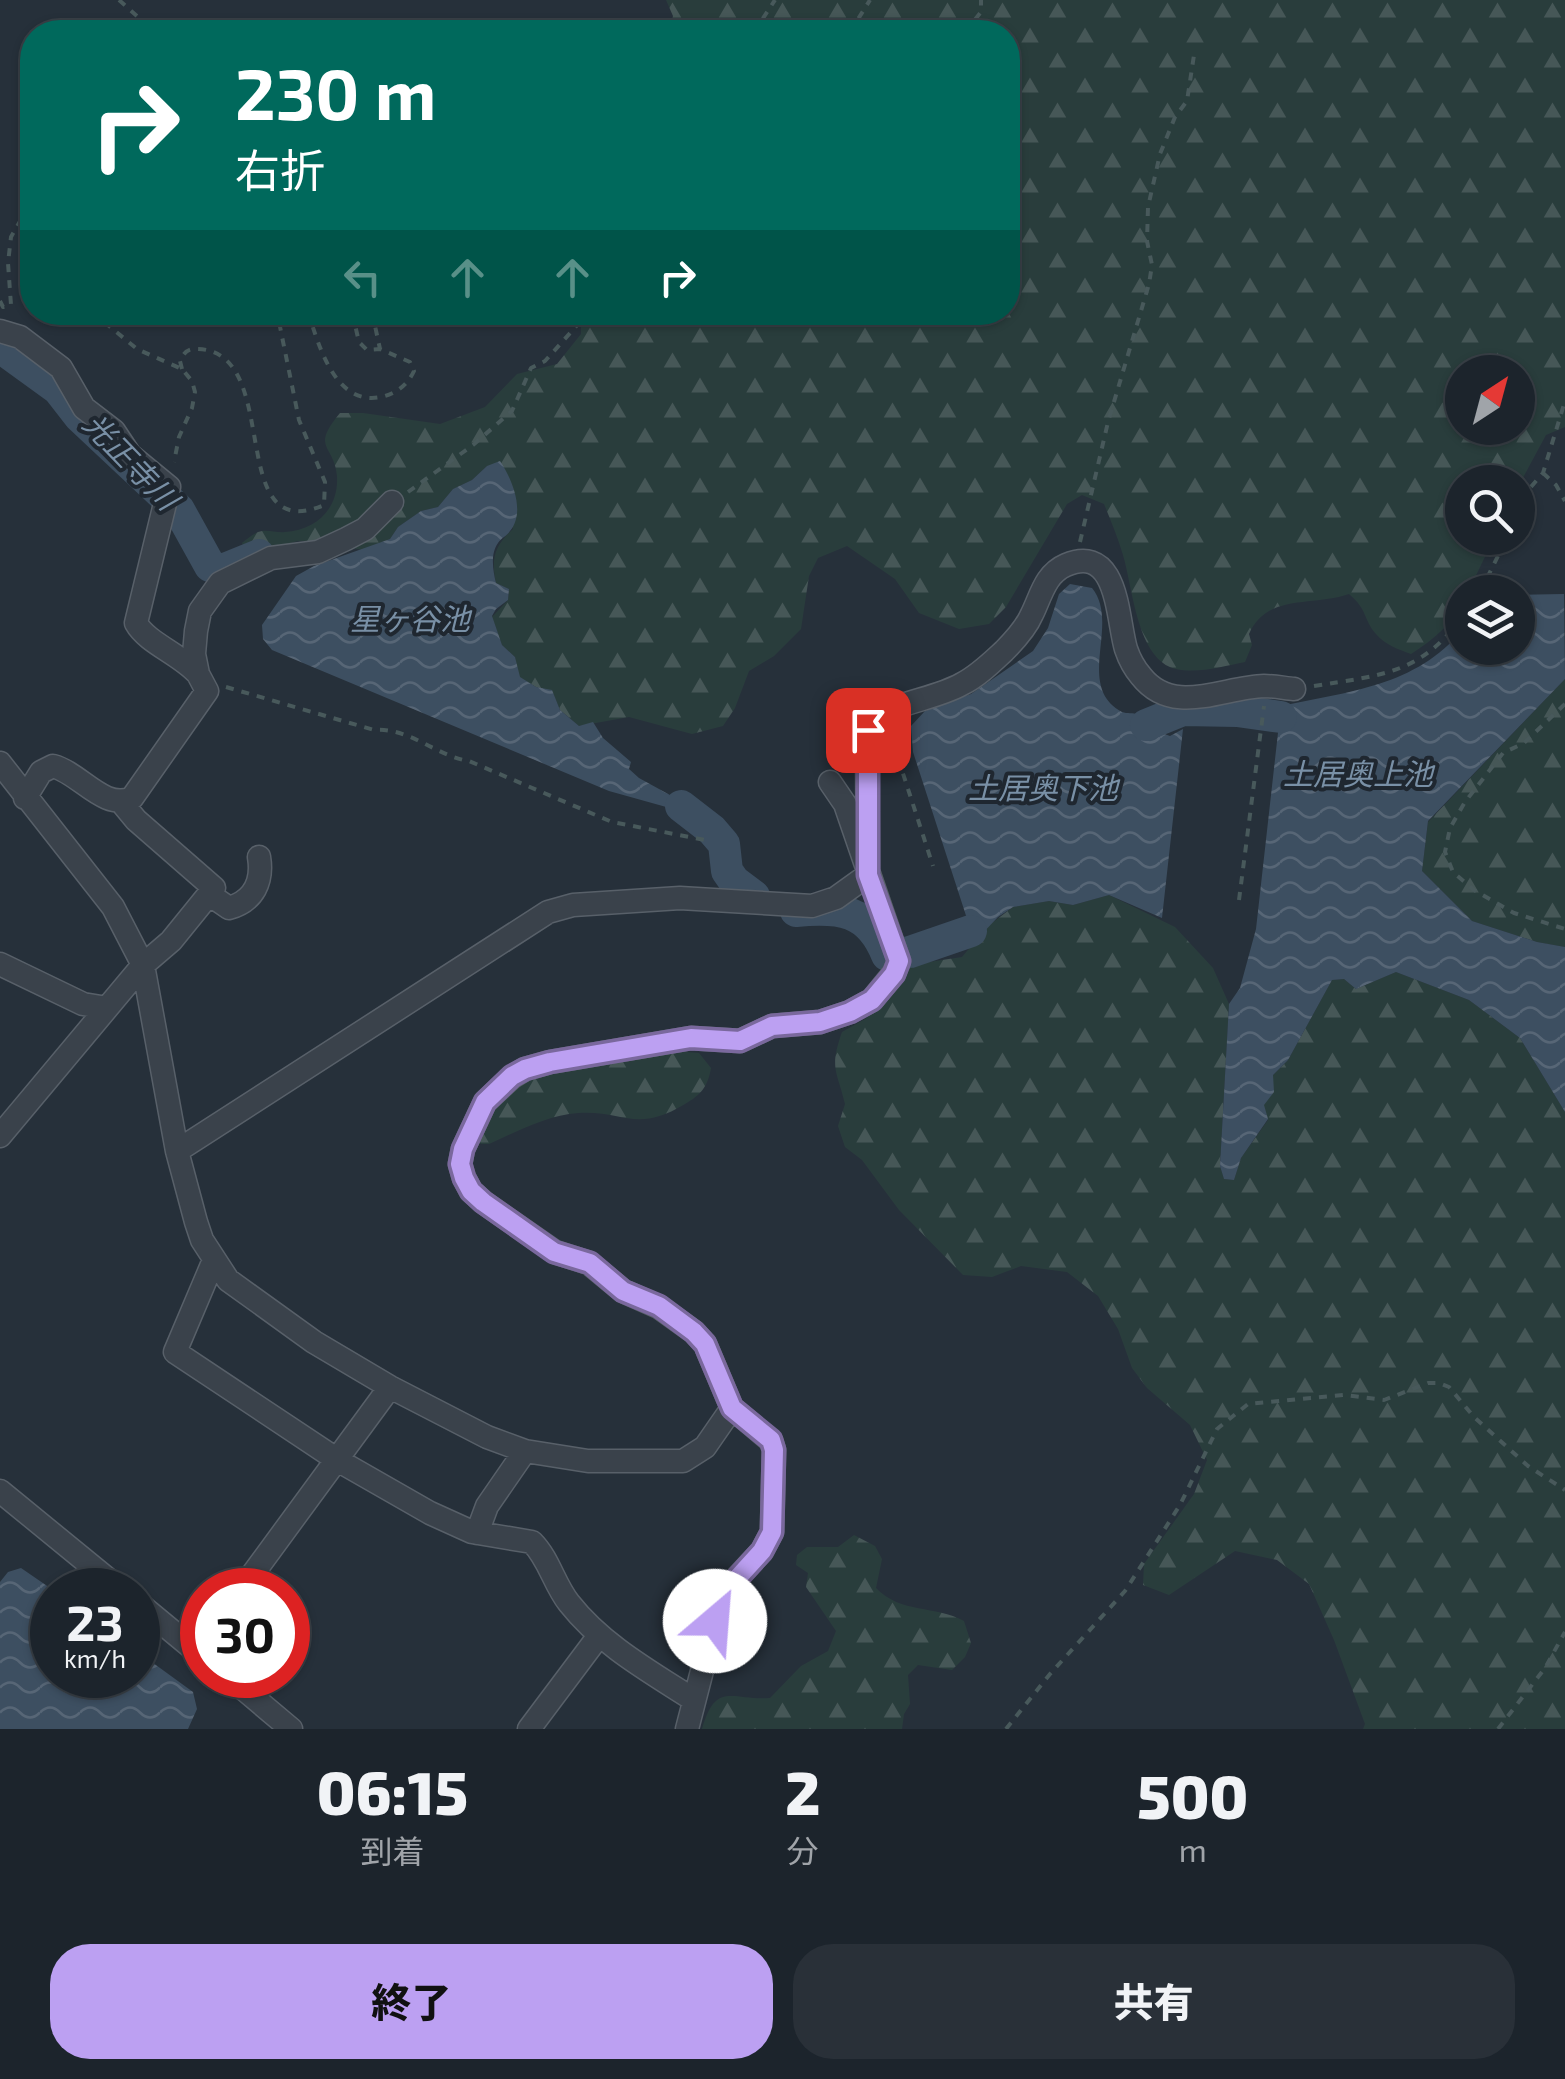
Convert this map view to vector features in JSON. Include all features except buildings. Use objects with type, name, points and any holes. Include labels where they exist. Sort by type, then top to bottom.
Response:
[{"type":"street","points":[[0,331],[20,337],[61,368],[84,408],[114,431],[130,455],[169,487],[136,622],[141,632],[183,658],[202,680]]},
{"type":"street","points":[[122,803],[132,798],[204,697],[194,654],[200,611],[220,583],[272,558],[318,552],[332,546],[365,528],[392,502]]},
{"type":"street","points":[[868,875],[868,730],[876,717],[961,685],[984,669],[1018,636],[1050,578],[1061,567],[1077,562],[1093,564],[1115,588],[1127,652],[1140,676],[1155,690],[1198,698],[1262,686],[1294,689]]},
{"type":"street","points":[[0,763],[112,907],[143,965],[178,1151],[196,1222],[228,1280],[314,1342],[390,1387],[487,1437],[525,1451],[588,1461],[684,1461],[705,1447],[732,1408]]},
{"type":"street","points":[[0,1136],[143,965],[171,940],[214,888],[122,803],[110,800],[66,769],[53,766],[41,772],[24,798]]},
{"type":"street","points":[[687,1729],[719,1606],[772,1532],[771,1440],[732,1408],[705,1344],[694,1332],[659,1306],[623,1291],[590,1263],[554,1252],[483,1202],[471,1191],[460,1164],[485,1102],[525,1069],[691,1038],[740,1041],[772,1026],[820,1022],[872,1000],[894,974],[896,953],[845,804],[830,782]]},
{"type":"street","points":[[210,895],[228,908],[246,901],[261,880],[260,857]]},
{"type":"street","points":[[178,1151],[548,912],[572,905],[680,898],[812,906],[836,898],[868,875]]},
{"type":"street","points":[[0,964],[83,1004],[106,1008]]},
{"type":"street","points":[[214,1260],[175,1352],[339,1461],[441,1519],[477,1533],[532,1542],[547,1562],[553,1580],[598,1637],[694,1700]]},
{"type":"street","points":[[259,1568],[390,1387]]},
{"type":"street","points":[[477,1533],[488,1506],[525,1451]]},
{"type":"street","points":[[3,1500],[92,1568]]},
{"type":"street","points":[[530,1729],[598,1637]]},
{"type":"street","points":[[254,1698],[291,1729]]},
{"type":"path","points":[[119,0],[142,20]]},
{"type":"path","points":[[1077,562],[1108,422],[1149,284],[1152,266],[1147,241],[1148,206],[1160,154],[1186,101],[1194,55]]},
{"type":"path","points":[[0,301],[3,307],[12,306],[8,263],[11,237],[20,221]]},
{"type":"path","points":[[108,325],[137,349],[182,369]]},
{"type":"path","points":[[169,487],[178,437],[195,392],[180,360],[192,348],[208,350],[236,370],[253,419],[266,484],[280,508],[298,514],[324,506],[324,482],[299,420],[280,325]]},
{"type":"path","points":[[313,325],[332,374],[366,398],[397,392],[414,371],[410,362],[380,350],[367,350],[359,342],[355,325]]},
{"type":"path","points":[[375,325],[380,350]]},
{"type":"path","points":[[392,502],[474,445],[512,410],[530,368],[545,361],[577,325]]},
{"type":"path","points":[[1535,482],[1543,473],[1565,401]]},
{"type":"path","points":[[1543,473],[1565,501]]},
{"type":"path","points":[[1294,689],[1407,667],[1433,652],[1445,638]]},
{"type":"path","points":[[202,680],[374,730],[391,729],[612,822],[704,840]]},
{"type":"path","points":[[918,700],[900,722],[895,739],[933,866]]},
{"type":"path","points":[[1565,704],[1524,743],[1503,753],[1465,802],[1450,828],[1445,852],[1453,872],[1474,890],[1514,913],[1565,929]]},
{"type":"path","points":[[1239,900],[1264,709]]},
{"type":"path","points":[[1006,1729],[1125,1591],[1180,1505],[1217,1429],[1248,1404],[1344,1394],[1384,1400],[1428,1382],[1439,1382],[1449,1387],[1474,1417],[1528,1466],[1565,1490]]},
{"type":"path","points":[[1498,1729],[1545,1668],[1565,1632]]},
{"type":"green space","points":[[666,0],[1565,0],[1565,427],[1546,435],[1530,465],[1445,465],[1445,555],[1486,555],[1476,575],[1445,575],[1445,626],[1411,654],[1380,638],[1349,594],[1267,612],[1249,634],[1252,645],[1245,662],[1202,670],[1176,669],[1163,663],[1145,638],[1123,555],[1104,504],[1082,495],[1067,504],[1006,607],[989,624],[959,629],[919,613],[895,579],[847,546],[818,558],[809,576],[801,629],[774,656],[749,671],[735,708],[723,726],[692,734],[629,717],[579,726],[560,710],[552,691],[519,677],[515,657],[502,645],[492,617],[508,600],[509,589],[496,583],[494,560],[498,547],[513,529],[487,466],[472,480],[453,489],[438,507],[421,511],[398,527],[390,539],[362,550],[298,541],[247,555],[242,543],[254,534],[307,527],[330,507],[337,476],[325,440],[340,413],[440,424],[485,407],[517,374],[557,364],[581,334],[581,325],[1020,325],[1020,20],[672,20]]},
{"type":"green space","points":[[1565,679],[1565,947],[1472,921],[1422,871],[1428,822]]},
{"type":"green space","points":[[1109,895],[1175,927],[1213,968],[1229,1004],[1220,1166],[1224,1179],[1234,1180],[1241,1158],[1268,1120],[1263,1105],[1273,1092],[1273,1075],[1288,1060],[1332,980],[1344,979],[1356,989],[1396,972],[1469,1000],[1520,1038],[1565,1112],[1565,1729],[1363,1729],[1365,1724],[1334,1640],[1309,1584],[1277,1560],[1235,1551],[1169,1595],[1143,1585],[1144,1564],[1194,1494],[1207,1460],[1190,1425],[1147,1388],[1132,1368],[1118,1329],[1098,1296],[1067,1272],[1021,1266],[992,1277],[963,1275],[899,1210],[862,1160],[845,1147],[838,1126],[845,1104],[835,1062],[842,1032],[867,1018],[909,965],[962,957],[988,926],[1013,907],[1049,901],[1073,905]]},
{"type":"green space","points":[[661,1050],[699,1053],[711,1068],[699,1093],[668,1113],[642,1119],[566,1114],[489,1144],[481,1144],[477,1137],[497,1103],[529,1078],[572,1064]]},
{"type":"green space","points":[[854,1535],[875,1546],[882,1559],[876,1588],[886,1596],[907,1606],[964,1621],[971,1643],[965,1657],[952,1670],[918,1665],[908,1675],[910,1704],[902,1729],[702,1729],[707,1714],[720,1698],[770,1698],[801,1666],[828,1651],[836,1631],[806,1587],[808,1573],[796,1565],[797,1555],[807,1547],[838,1547]]},
{"type":"water","name":"星ヶ谷池","points":[[500,461],[513,486],[517,505],[515,523],[495,547],[493,557],[496,583],[509,589],[508,600],[492,616],[502,645],[515,657],[520,677],[536,687],[552,690],[560,710],[579,726],[593,722],[603,738],[631,762],[629,769],[679,800],[681,806],[677,810],[609,791],[272,650],[263,639],[262,625],[296,576],[390,539],[398,527],[421,511],[438,507],[453,489]]},
{"type":"water","name":"土居奥下池","points":[[1070,584],[1092,588],[1100,603],[1099,671],[1108,701],[1122,712],[1138,715],[1164,734],[1170,736],[1183,729],[1162,918],[1109,895],[1073,905],[1049,901],[1013,907],[979,937],[971,931],[913,752],[911,726],[925,711],[971,694],[1033,651],[1048,628],[1059,594]]},
{"type":"water","name":"土居奥上池","points":[[1564,594],[1565,679],[1428,821],[1422,871],[1472,921],[1565,947],[1565,1112],[1520,1038],[1469,1000],[1396,972],[1356,989],[1344,979],[1332,980],[1288,1060],[1273,1075],[1274,1092],[1264,1105],[1268,1119],[1241,1158],[1234,1180],[1224,1179],[1220,1166],[1229,1004],[1240,988],[1256,929],[1281,706],[1379,684],[1424,664],[1445,648],[1445,665],[1535,665],[1535,595]]},
{"type":"water","points":[[21,1568],[30,1574],[30,1698],[160,1698],[160,1668],[180,1683],[180,1698],[194,1698],[197,1709],[188,1729],[0,1729],[0,1582],[8,1572]]},
{"type":"waterway","name":"光正寺川","points":[[0,347],[58,389],[79,416],[179,510],[210,566],[222,570],[259,555]]},
{"type":"waterway","points":[[1146,725],[1183,710],[1281,717]]},
{"type":"waterway","points":[[681,806],[724,844],[727,871],[754,896]]},
{"type":"waterway","points":[[796,911],[851,914],[871,928],[887,955],[910,952],[971,931]]},
{"type":"route","points":[[715,1621],[732,1584],[762,1551],[772,1532],[771,1440],[732,1408],[705,1344],[694,1332],[659,1306],[623,1291],[590,1263],[554,1252],[483,1202],[471,1191],[460,1164],[485,1102],[525,1069],[691,1038],[740,1041],[772,1026],[820,1022],[872,1000],[894,974],[899,961],[868,875],[868,730]]}]
